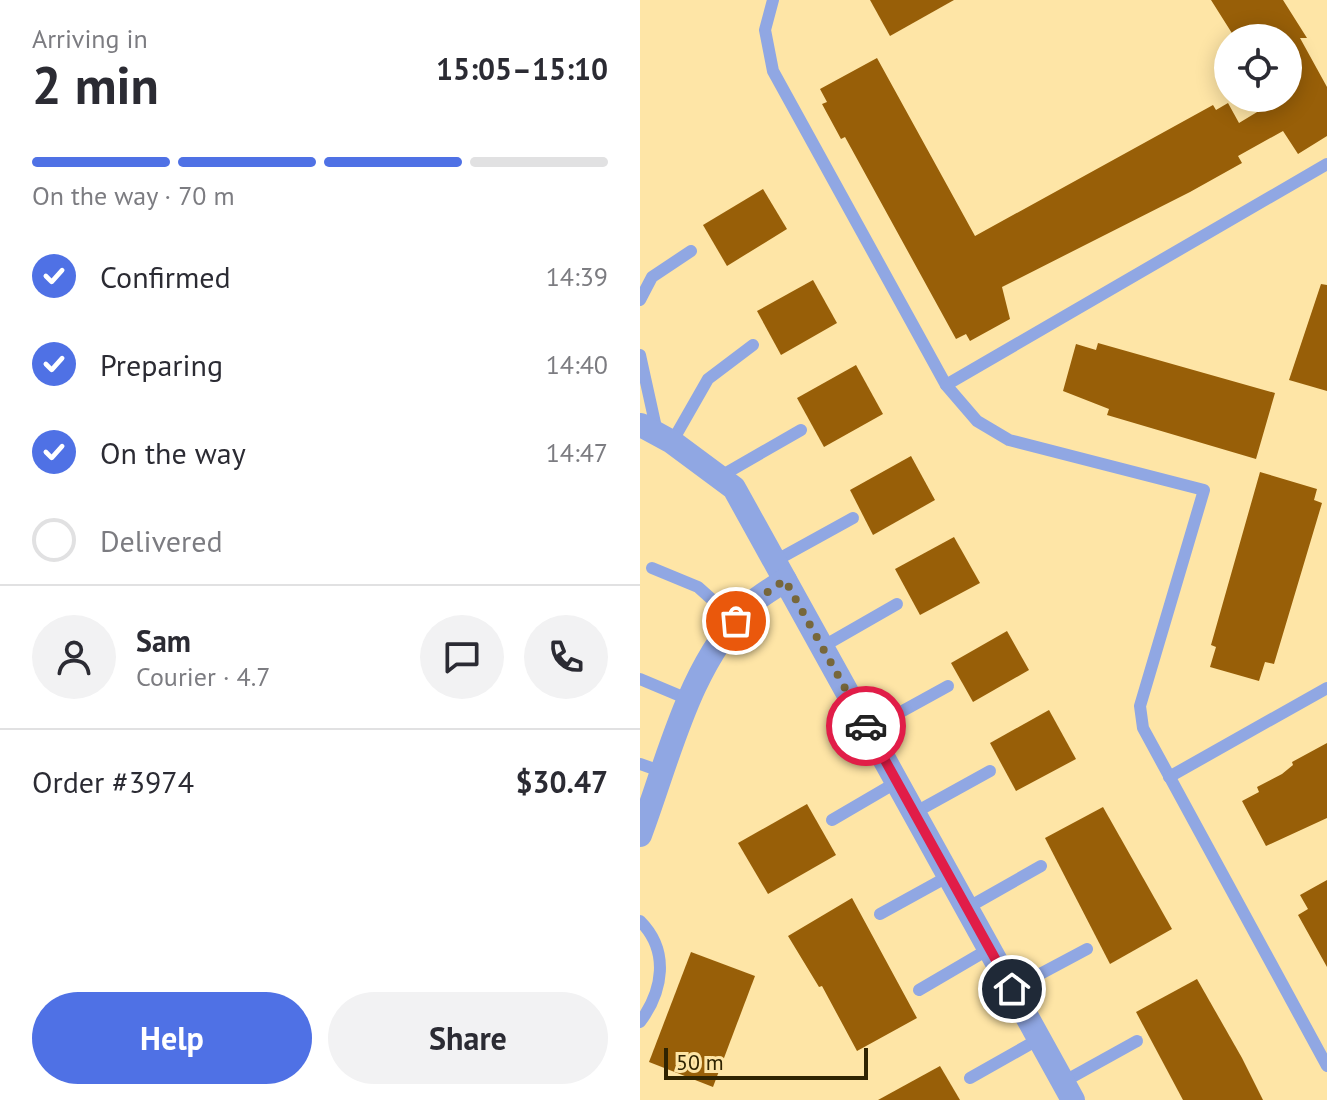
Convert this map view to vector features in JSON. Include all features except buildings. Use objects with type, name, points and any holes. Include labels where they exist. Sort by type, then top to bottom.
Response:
[{"type":"street","points":[[657,433],[734,488],[1068,1091]]},
{"type":"street","points":[[640,835],[702,670],[736,621],[780,571]]},
{"type":"lane","points":[[773,0],[765,30],[773,71],[946,385],[977,421],[1009,440],[1204,490],[1140,706],[1143,728],[1327,1066]]},
{"type":"lane","points":[[946,385],[1327,164]]},
{"type":"lane","points":[[640,300],[652,277],[691,251]]},
{"type":"lane","points":[[657,433],[708,379],[753,345]]},
{"type":"lane","points":[[640,355],[657,433]]},
{"type":"lane","points":[[721,476],[801,430]]},
{"type":"lane","points":[[780,571],[853,518]]},
{"type":"lane","points":[[652,568],[698,587],[736,621]]},
{"type":"lane","points":[[822,647],[897,604]]},
{"type":"lane","points":[[640,679],[690,700]]},
{"type":"lane","points":[[868,730],[948,686]]},
{"type":"lane","points":[[1169,777],[1327,688]]},
{"type":"lane","points":[[640,764],[663,772]]},
{"type":"lane","points":[[914,813],[990,771]]},
{"type":"lane","points":[[832,820],[897,782]]},
{"type":"lane","points":[[967,908],[1041,866]]},
{"type":"lane","points":[[880,914],[949,876]]},
{"type":"lane","points":[[640,921],[657,947],[661,975],[655,1003],[640,1022]]},
{"type":"lane","points":[[919,990],[989,949]]},
{"type":"lane","points":[[1012,989],[1087,949]]},
{"type":"lane","points":[[970,1078],[1039,1039]]},
{"type":"lane","points":[[1068,1091],[1137,1041]]},
{"type":"way so far","points":[[736,621],[752,603],[785,580],[866,726]]},
{"type":"route","points":[[866,726],[1012,989]]}]
